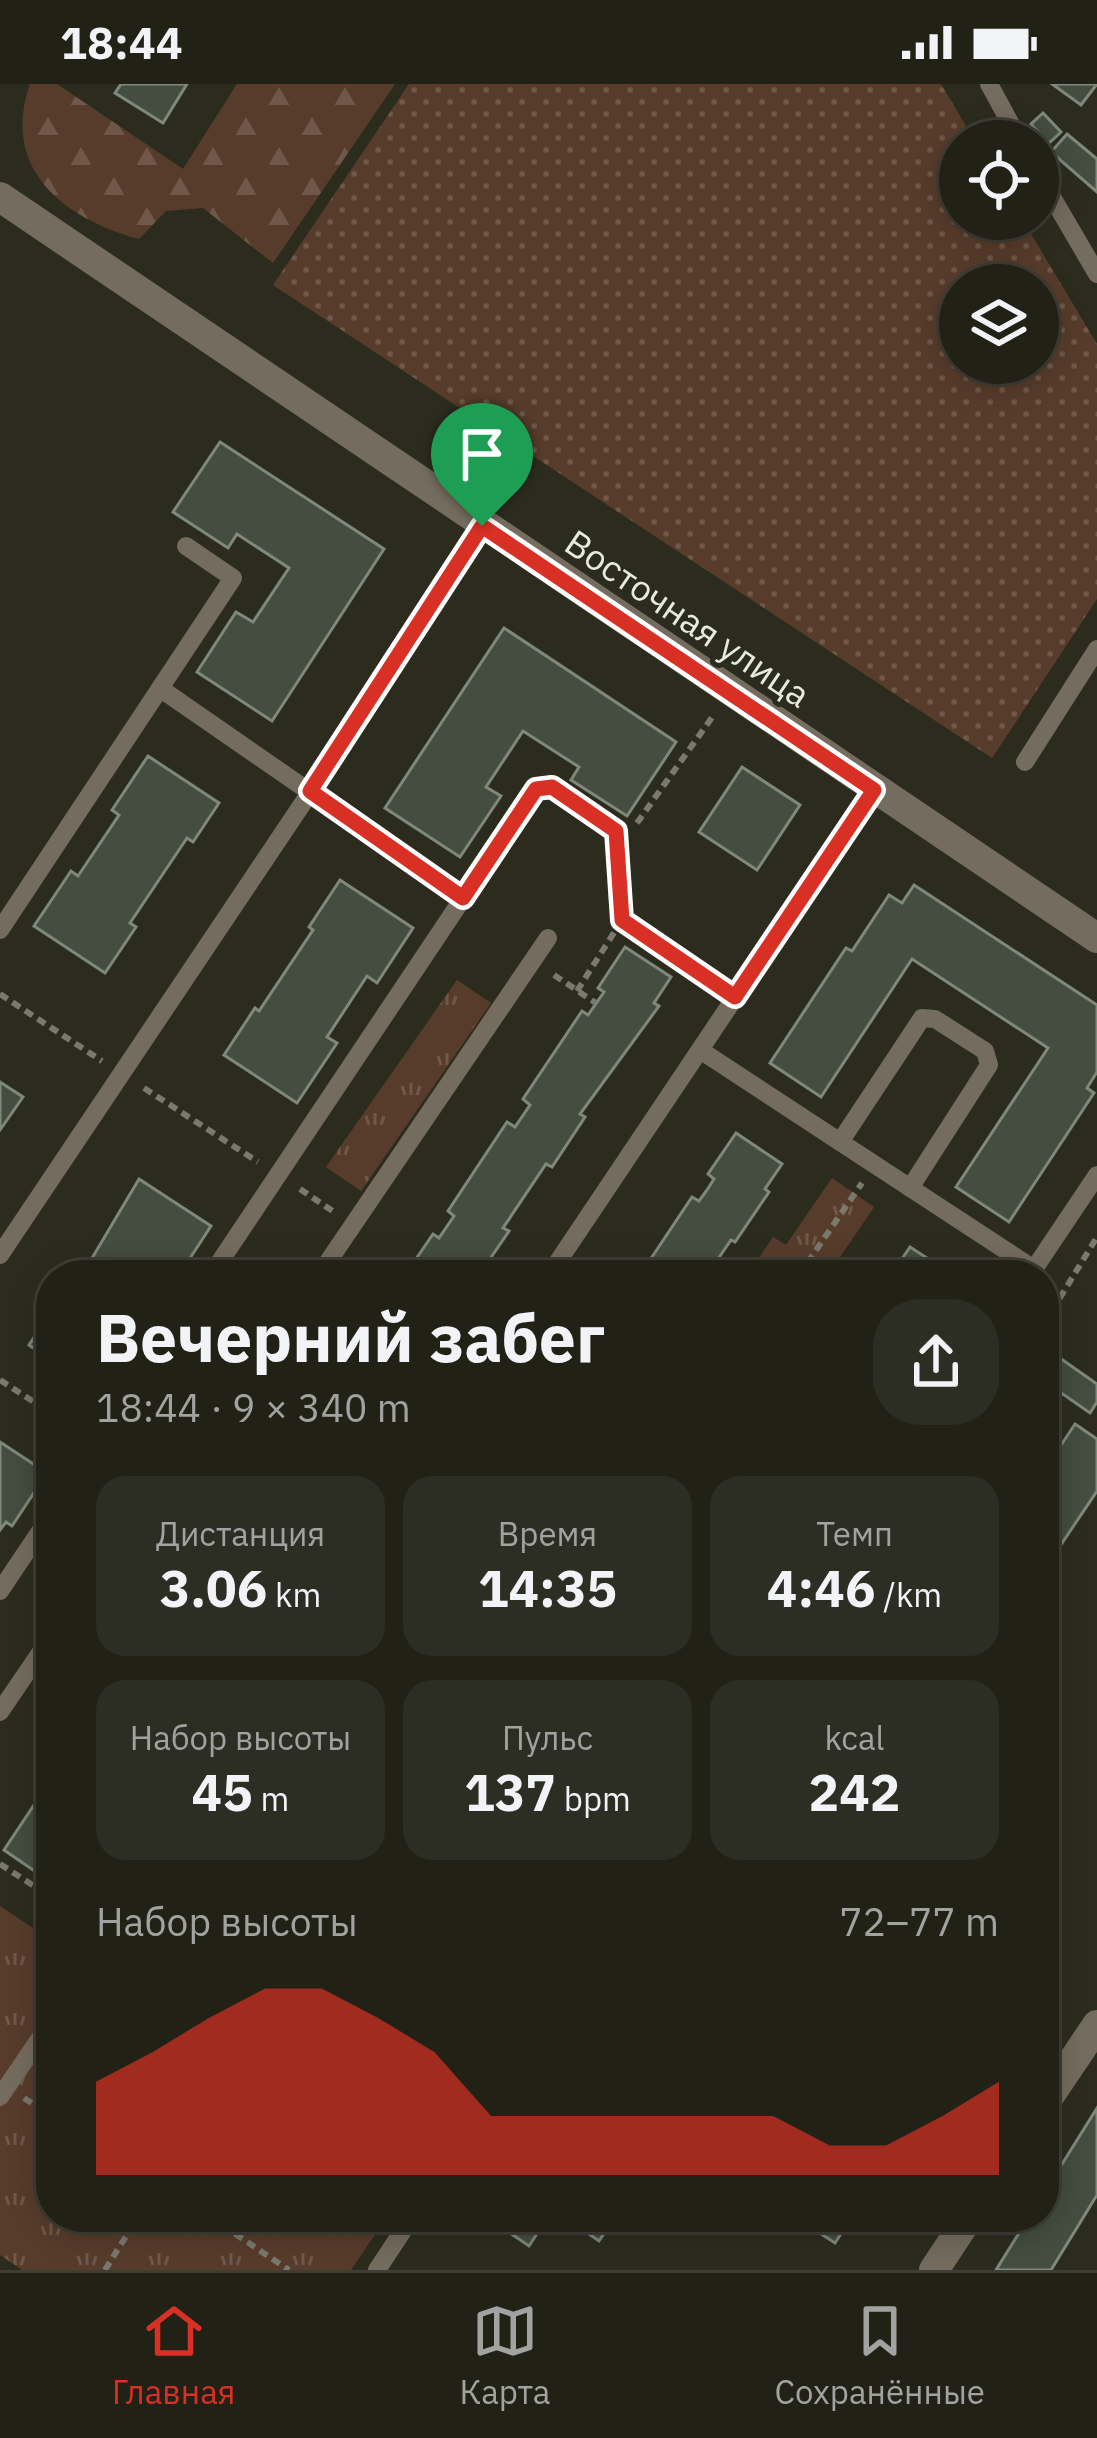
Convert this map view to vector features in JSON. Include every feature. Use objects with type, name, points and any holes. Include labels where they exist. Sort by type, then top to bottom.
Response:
[{"type":"street","name":"Восточная улица","points":[[0,197],[1097,938]]},
{"type":"street","points":[[1059,2082],[1097,2025]]},
{"type":"street","points":[[934,2270],[959,2232]]},
{"type":"lane","points":[[989,84],[1008,120]]},
{"type":"lane","points":[[1059,209],[1097,274]]},
{"type":"lane","points":[[0,1255],[482,526]]},
{"type":"lane","points":[[0,930],[233,578],[186,545]]},
{"type":"lane","points":[[1025,762],[1097,649]]},
{"type":"lane","points":[[160,689],[463,898]]},
{"type":"lane","points":[[222,1260],[542,787],[552,787],[616,831]]},
{"type":"lane","points":[[559,1260],[874,790]]},
{"type":"lane","points":[[329,1260],[548,938]]},
{"type":"lane","points":[[840,1142],[922,1018],[935,1019],[985,1051],[989,1065],[910,1188]]},
{"type":"lane","points":[[700,1050],[1015,1260]]},
{"type":"lane","points":[[1040,1260],[1097,1175]]},
{"type":"lane","points":[[0,1591],[36,1537]]},
{"type":"lane","points":[[0,1712],[36,1659]]},
{"type":"lane","points":[[0,2097],[36,2044]]},
{"type":"lane","points":[[377,2270],[402,2232]]},
{"type":"path","points":[[577,991],[622,920],[616,831],[637,823],[730,693]]},
{"type":"path","points":[[622,920],[735,997]]},
{"type":"path","points":[[533,961],[596,1004]]},
{"type":"path","points":[[0,994],[353,1225]]},
{"type":"path","points":[[809,1260],[875,1165]]},
{"type":"path","points":[[1059,1299],[1097,1237]]},
{"type":"path","points":[[0,1380],[36,1403]]},
{"type":"path","points":[[0,1864],[36,1887]]},
{"type":"path","points":[[104,2270],[128,2232]]},
{"type":"path","points":[[232,2232],[289,2270]]},
{"type":"green space","points":[[30,84],[57,84],[183,169],[237,84],[395,84],[273,263],[203,208],[166,211],[139,239],[87,219],[65,204],[32,166],[24,142],[23,115]]},
{"type":"green space","points":[[409,84],[941,84],[962,120],[939,120],[939,240],[1035,240],[1049,264],[939,264],[939,384],[1059,384],[1059,281],[1097,344],[1097,599],[992,758],[273,285]]},
{"type":"green space","points":[[457,980],[491,1003],[361,1191],[326,1167]]},
{"type":"green space","points":[[832,1178],[874,1207],[838,1260],[757,1260],[773,1237],[786,1245]]},
{"type":"green space","points":[[0,1906],[36,1930],[36,2232],[377,2232],[351,2270],[22,2270],[0,2255]]},
{"type":"building","points":[[121,84],[187,84],[163,123],[115,93]]},
{"type":"building","points":[[1052,84],[1097,84],[1081,105]]},
{"type":"building","points":[[1067,134],[1097,159],[1097,192],[1059,159],[1059,143]]},
{"type":"building","points":[[220,442],[384,549],[272,721],[197,672],[236,612],[253,622],[289,568],[237,534],[228,548],[173,512]]},
{"type":"building","points":[[504,628],[676,742],[627,816],[571,780],[579,767],[523,731],[486,787],[501,796],[460,857],[385,808]]},
{"type":"building","points":[[148,756],[219,803],[193,842],[187,838],[130,923],[136,927],[105,973],[34,926],[71,871],[78,876],[119,815],[112,810]]},
{"type":"building","points":[[742,767],[800,805],[757,870],[699,832]]},
{"type":"building","points":[[340,880],[413,928],[377,983],[367,976],[327,1037],[337,1043],[297,1103],[224,1055],[313,930],[309,927]]},
{"type":"building","points":[[914,885],[1097,1005],[1097,1072],[1087,1088],[1094,1093],[1009,1222],[956,1187],[1048,1048],[912,959],[821,1097],[770,1063],[846,948],[852,951],[889,895],[902,903]]},
{"type":"building","points":[[625,947],[671,977],[654,1003],[659,1006],[580,1114],[585,1117],[552,1167],[546,1164],[503,1228],[509,1231],[489,1260],[415,1260],[433,1234],[439,1238],[454,1216],[448,1211],[507,1122],[515,1127],[530,1105],[523,1099],[582,1011],[588,1015],[604,992],[598,988]]},
{"type":"building","points":[[0,1082],[23,1097],[0,1130]]},
{"type":"building","points":[[736,1133],[782,1164],[765,1189],[769,1192],[717,1260],[650,1260],[692,1197],[699,1201],[707,1190],[714,1179],[708,1174]]},
{"type":"building","points":[[139,1179],[211,1226],[189,1260],[91,1260]]},
{"type":"building","points":[[910,1247],[930,1260],[901,1260]]},
{"type":"building","points":[[1059,1357],[1097,1384],[1097,1402],[1090,1413],[1059,1391]]},
{"type":"building","points":[[1075,1424],[1097,1439],[1097,1491],[1059,1548],[1059,1448]]},
{"type":"building","points":[[0,1442],[36,1466],[36,1490],[12,1526],[6,1522],[0,1530]]},
{"type":"building","points":[[36,1807],[36,1872],[4,1850]]},
{"type":"building","points":[[1097,2108],[1097,2195],[1051,2270],[996,2270],[1020,2232],[1059,2232],[1059,2169]]},
{"type":"building","points":[[509,2232],[538,2232],[529,2246]]},
{"type":"building","points":[[818,2232],[842,2232],[835,2243]]},
{"type":"route","points":[[482,526],[874,790],[735,997],[622,920],[616,831],[552,787],[536,789],[463,898],[310,791],[482,526]]}]
